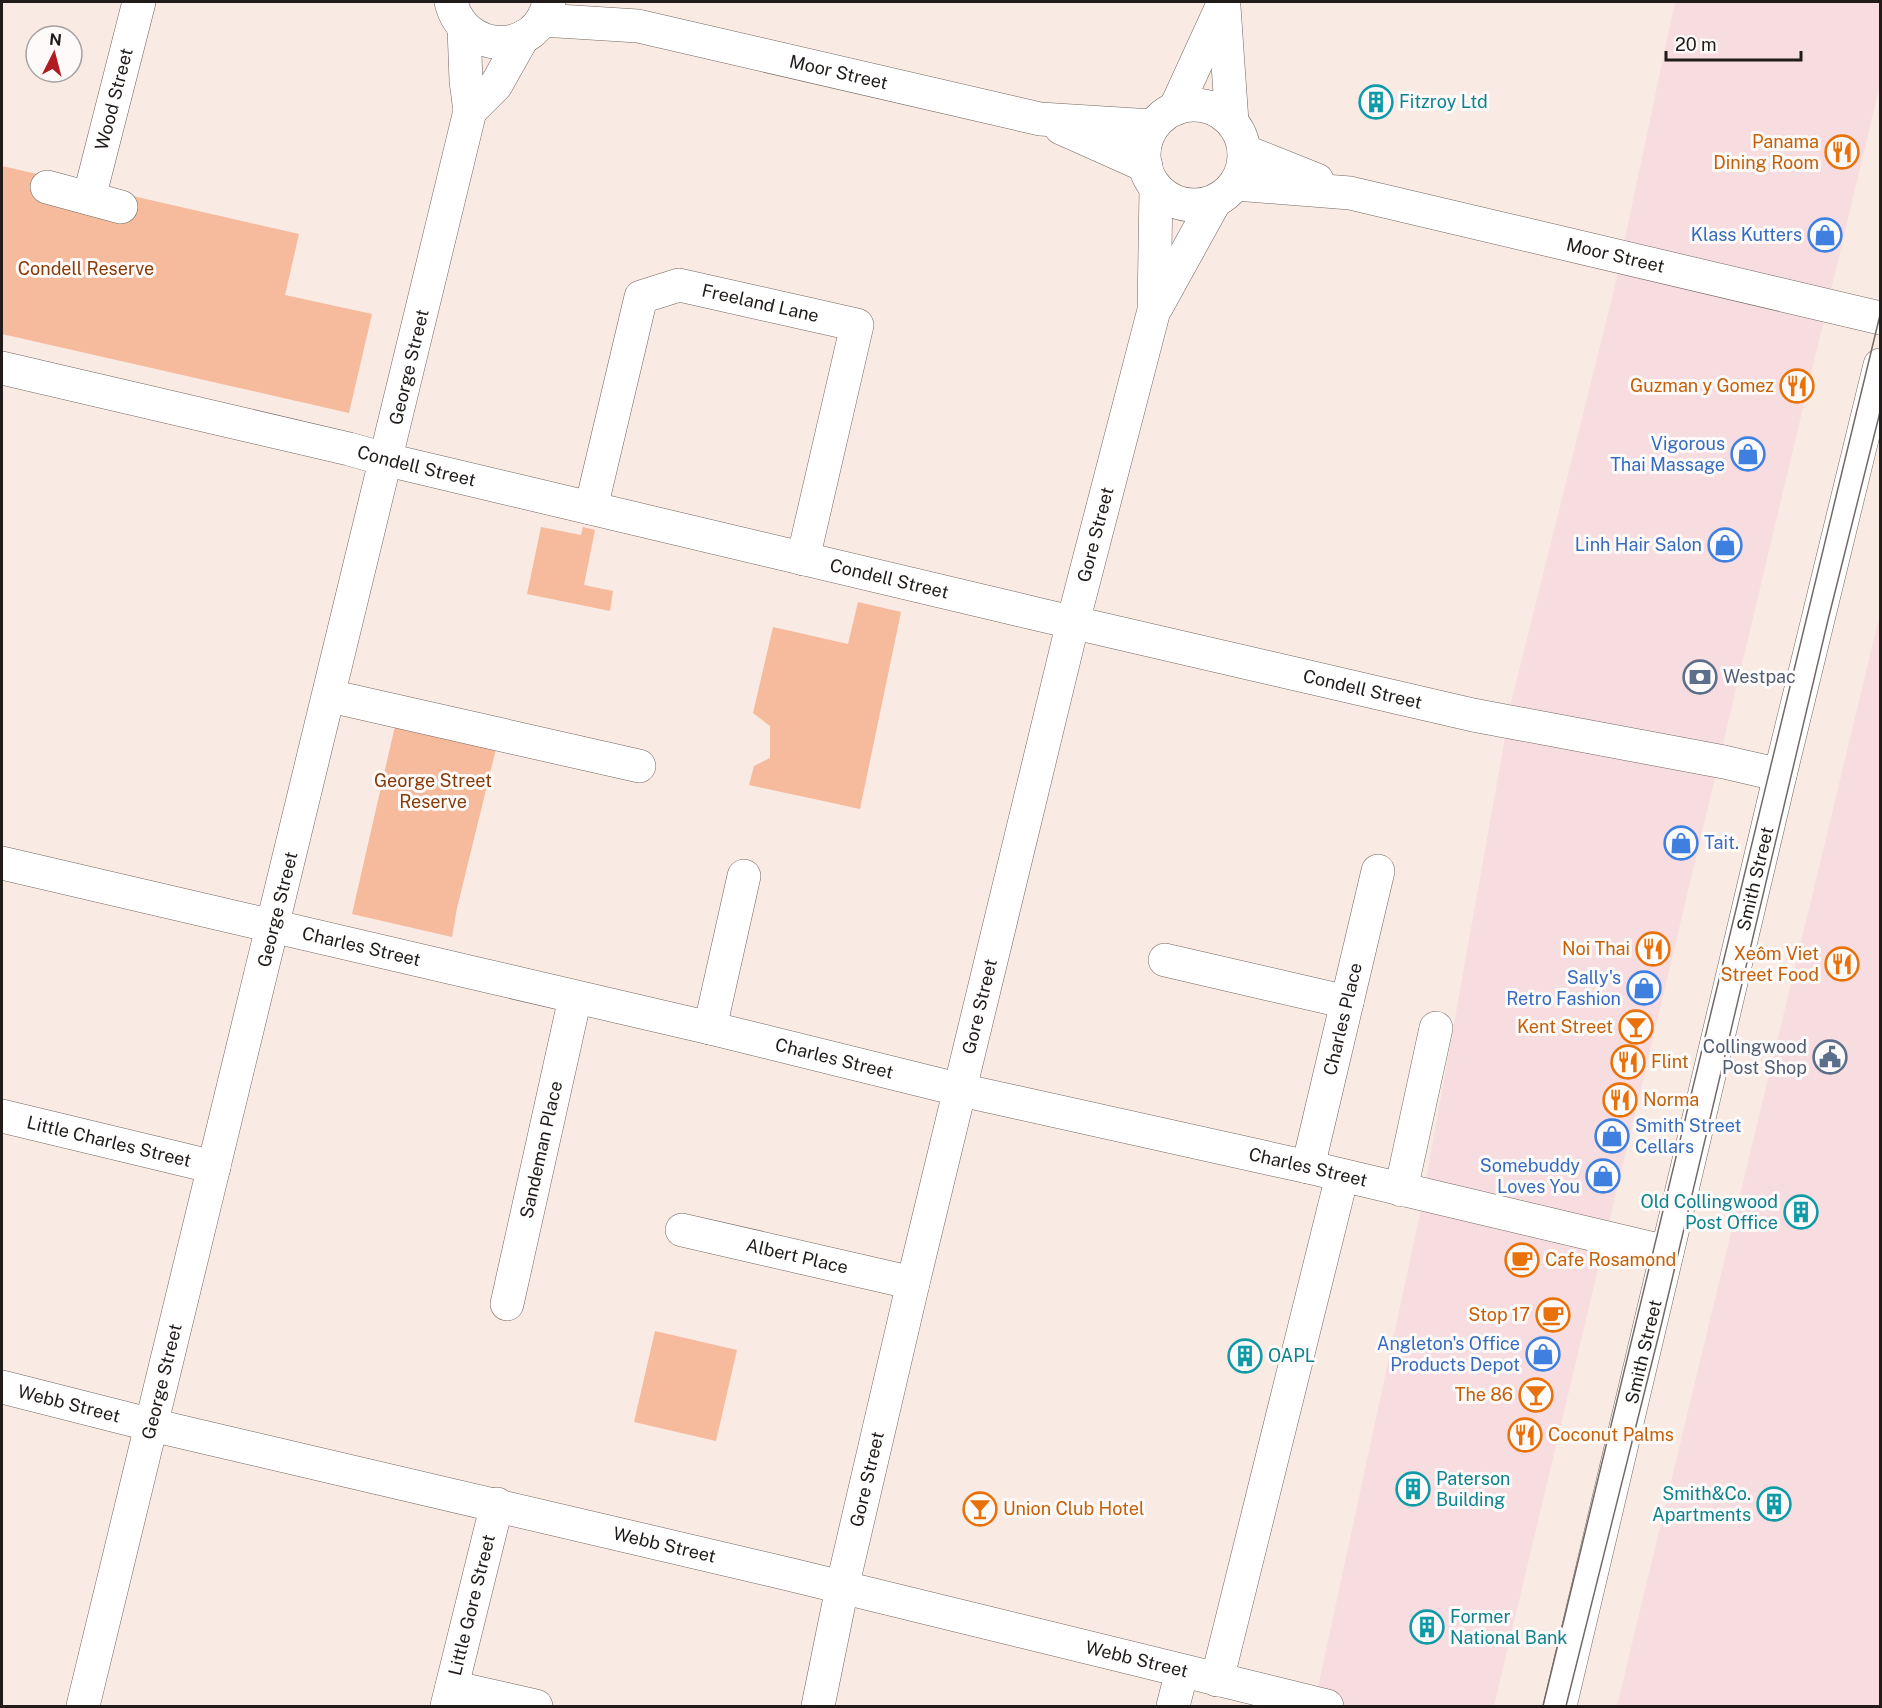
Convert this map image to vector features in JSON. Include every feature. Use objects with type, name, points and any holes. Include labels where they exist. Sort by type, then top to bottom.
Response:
[{"type":"street","name":"Wood Street","points":[[89,198],[140,2]]},
{"type":"street","name":"Moor Street","points":[[586,2],[638,26]]},
{"type":"street","points":[[1224,3],[1243,167],[1226,192],[1201,205],[1186,205],[1170,199],[1151,177],[1144,158],[1146,142],[1163,117],[1224,3]]},
{"type":"street","name":"Moor Street","points":[[457,14],[485,41],[511,42],[538,20],[638,26],[1040,119],[1163,117]]},
{"type":"street","name":"George Street","points":[[83,1707],[272,926],[388,460],[470,111],[457,14]]},
{"type":"street","points":[[470,111],[496,86],[538,20]]},
{"type":"street","points":[[1163,117],[1190,105],[1205,106],[1220,112],[1238,137]]},
{"type":"street","name":"Moor Street","points":[[1040,119],[1151,177]]},
{"type":"street","name":"Moor Street","points":[[1238,137],[1350,193]]},
{"type":"street","name":"Gore Street","points":[[818,1707],[842,1588],[913,1283],[1073,622],[1154,310],[1151,177]]},
{"type":"street","points":[[47,188],[121,207]]},
{"type":"street","name":"Moor Street","points":[[1226,192],[1350,193],[1881,318]]},
{"type":"street","name":"Gore Street","points":[[1154,310],[1226,192]]},
{"type":"street","name":"Freeland Lane","points":[[591,508],[641,297],[679,285],[857,325],[804,559]]},
{"type":"street","name":"Smith Street","points":[[1560,1707],[1780,775],[1881,365]]},
{"type":"street","name":"Condell Street","points":[[2,368],[1473,715],[1724,762],[1780,775]]},
{"type":"street","points":[[330,696],[639,766]]},
{"type":"street","name":"Charles Street","points":[[2,863],[710,1028],[960,1090],[1308,1167],[1667,1252]]},
{"type":"street","name":"Charles Place","points":[[1308,1167],[1378,871]]},
{"type":"street","points":[[710,1028],[744,876]]},
{"type":"street","points":[[1165,960],[1347,1002]]},
{"type":"street","name":"Sandeman Place","points":[[507,1304],[575,998]]},
{"type":"street","points":[[1401,1190],[1436,1028]]},
{"type":"street","name":"Little Charles Street","points":[[2,1116],[214,1167]]},
{"type":"street","points":[[1217,1680],[1342,1176]]},
{"type":"street","name":"Albert Place","points":[[682,1230],[913,1283]]},
{"type":"street","name":"Webb Street","points":[[2,1387],[152,1425],[497,1504],[1328,1707]]},
{"type":"street","name":"Little Gore Street","points":[[449,1697],[497,1504]]},
{"type":"street","points":[[1173,1707],[1182,1671]]},
{"type":"street","points":[[449,1697],[537,1707]]},
{"type":"shaded area","points":[[1675,2],[1880,2],[1880,84],[1494,1706],[1314,1706],[1420,1214],[1512,699],[1614,290]]},
{"type":"shaded area","name":"Smith&Co. Apartments","points":[[1880,614],[1880,1706],[1617,1706]]},
{"type":"green space","name":"Condell Reserve","points":[[2,166],[299,234],[285,295],[372,314],[349,413],[2,334]]},
{"type":"green space","points":[[541,527],[581,535],[583,527],[595,530],[584,585],[613,591],[610,611],[527,594]]},
{"type":"green space","points":[[858,602],[901,612],[860,809],[749,785],[754,766],[770,758],[770,726],[753,713],[773,627],[848,644]]},
{"type":"green space","name":"George Street Reserve","points":[[395,726],[496,749],[452,937],[352,914]]},
{"type":"green space","points":[[655,1331],[737,1350],[716,1441],[634,1422]]},
{"type":"tram line","points":[[1543,1706],[1880,315]]},
{"type":"tram line","points":[[1566,1706],[1661,1326],[1828,620],[1880,412]]},
{"type":"place","name":"Fitzroy Ltd","points":[[1376,102]]},
{"type":"place","name":"Panama Dining Room","points":[[1842,152]]},
{"type":"place","name":"Klass Kutters","points":[[1825,235]]},
{"type":"place","name":"Guzman y Gomez","points":[[1797,386]]},
{"type":"place","name":"Vigorous Thai Massage","points":[[1748,454]]},
{"type":"place","name":"Linh Hair Salon","points":[[1725,545]]},
{"type":"place","name":"Westpac","points":[[1700,677]]},
{"type":"place","name":"Tait.","points":[[1681,843]]},
{"type":"place","name":"Noi Thai","points":[[1653,949]]},
{"type":"place","name":"Xeôm Viet Street Food","points":[[1842,964]]},
{"type":"place","name":"Sally's Retro Fashion","points":[[1644,988]]},
{"type":"place","name":"Kent Street","points":[[1636,1027]]},
{"type":"place","name":"Collingwood Post Shop","points":[[1830,1057]]},
{"type":"place","name":"Flint","points":[[1628,1062]]},
{"type":"place","name":"Norma","points":[[1620,1100]]},
{"type":"place","name":"Smith Street Cellars","points":[[1612,1136]]},
{"type":"place","name":"Somebuddy Loves You","points":[[1603,1176]]},
{"type":"place","name":"Old Collingwood Post Office","points":[[1801,1212]]},
{"type":"place","name":"Cafe Rosamond","points":[[1522,1260]]},
{"type":"place","name":"Stop 17","points":[[1553,1315]]},
{"type":"place","name":"Angleton's Office Products Depot","points":[[1543,1354]]},
{"type":"place","name":"OAPL","points":[[1245,1356]]},
{"type":"place","name":"The 86","points":[[1536,1395]]},
{"type":"place","name":"Coconut Palms","points":[[1525,1435]]},
{"type":"place","name":"Paterson Building","points":[[1413,1489]]},
{"type":"place","name":"Smith&Co. Apartments","points":[[1774,1504]]},
{"type":"place","name":"Union Club Hotel","points":[[980,1509]]},
{"type":"place","name":"Former National Bank","points":[[1427,1627]]}]
